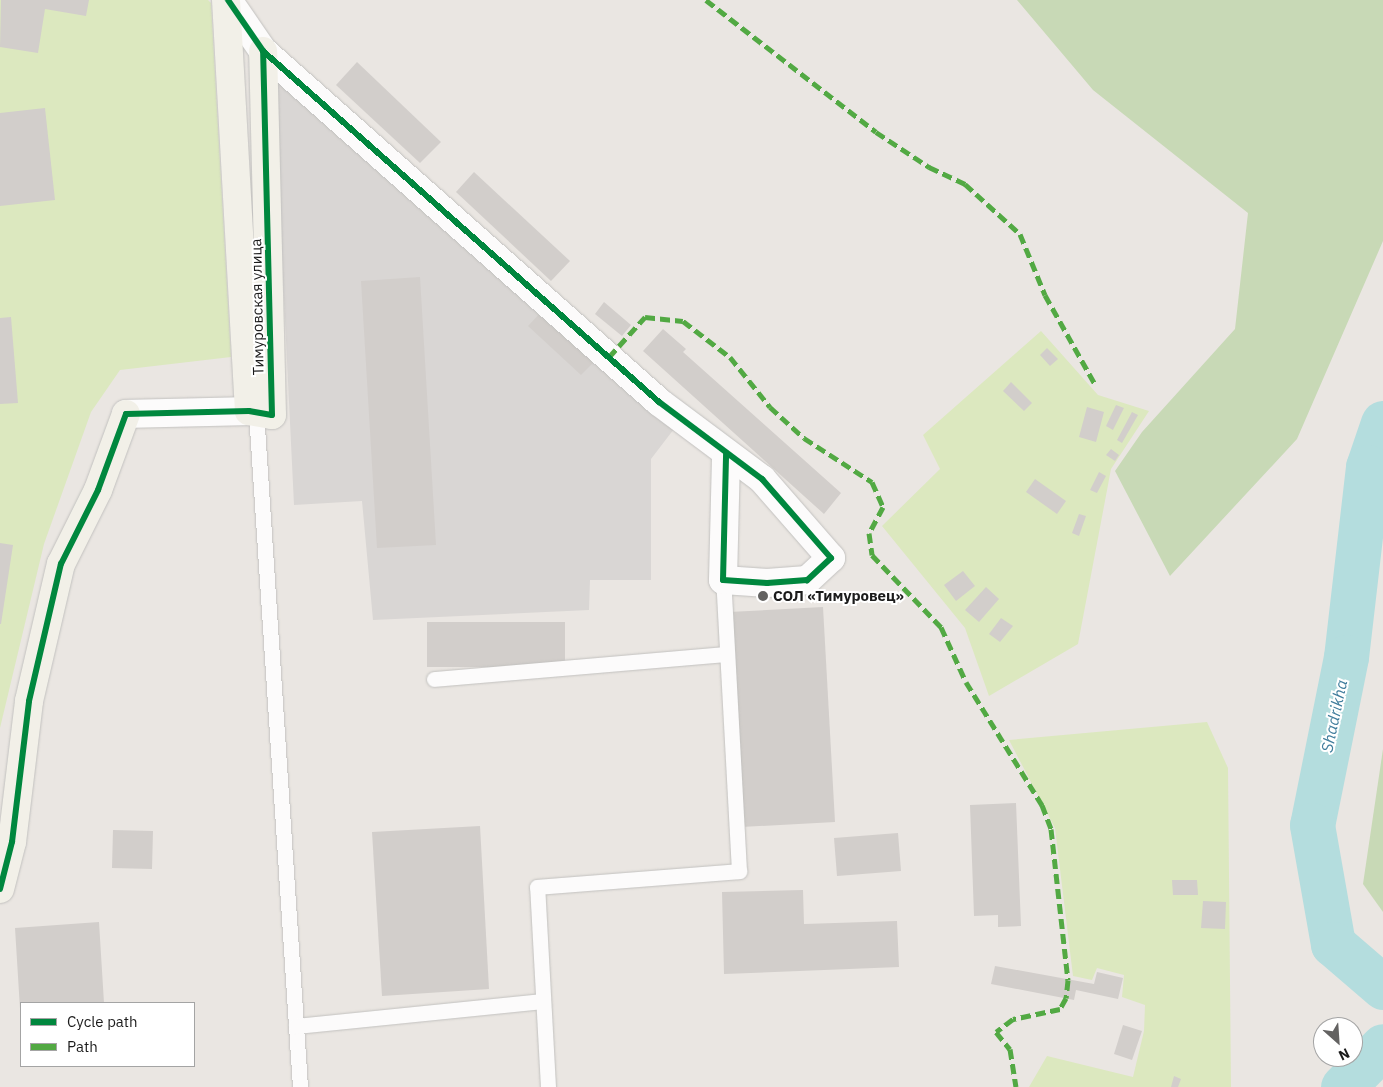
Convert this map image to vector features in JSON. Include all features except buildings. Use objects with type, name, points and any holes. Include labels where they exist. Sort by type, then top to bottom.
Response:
[{"type":"street","points":[[227,0],[263,51],[659,402],[762,480],[831,558],[806,580],[767,583],[723,580],[726,453]]},
{"type":"street","name":"Тимуровская улица","points":[[227,0],[252,412]]},
{"type":"street","name":"Тимуровская улица","points":[[0,889],[12,842],[29,701],[61,564],[98,490],[126,414],[252,412],[272,415],[263,51]]},
{"type":"lane","points":[[252,412],[300,1087]]},
{"type":"lane","points":[[548,1087],[537,887],[739,871],[723,580]]},
{"type":"lane","points":[[434,679],[727,654]]},
{"type":"lane","points":[[296,1026],[543,1001]]},
{"type":"shaded area","points":[[273,72],[677,425],[651,459],[651,580],[590,580],[589,610],[373,620],[362,501],[294,505]]},
{"type":"green space","points":[[0,0],[208,0],[211,3],[231,357],[120,370],[91,412],[44,544],[0,728]]},
{"type":"green space","points":[[1017,0],[1383,0],[1383,241],[1297,439],[1170,576],[1115,471],[1142,432],[1235,329],[1248,213],[1093,90]]},
{"type":"green space","points":[[1041,331],[1098,395],[1149,411],[1111,469],[1078,644],[989,696],[965,628],[882,526],[940,469],[923,435]]},
{"type":"green space","points":[[1207,722],[1228,768],[1231,1087],[1029,1087],[1047,1056],[1133,1077],[1144,1031],[1145,1005],[1122,997],[1124,975],[1097,968],[1092,980],[1073,976],[1055,828],[1009,740]]},
{"type":"green space","points":[[1383,749],[1383,912],[1363,884]]},
{"type":"waterway","name":"Shadrikha","points":[[1383,423],[1368,467],[1346,657],[1312,825],[1333,944],[1383,987]]},
{"type":"waterway","name":"Shadrikha","points":[[1343,1087],[1383,1046]]},
{"type":"marked path","points":[[706,0],[876,132],[929,167],[965,184],[1020,234],[1045,295],[1096,386]]},
{"type":"marked path","points":[[609,357],[645,317],[683,321],[730,357],[770,407],[804,438],[872,482],[883,507],[869,533],[872,555],[941,627],[966,682],[1042,805],[1051,829],[1068,980],[1066,998],[1060,1009],[1013,1019],[996,1032],[1010,1049],[1016,1087]]},
{"type":"cycle path","points":[[228,0],[263,51],[659,402],[762,479],[831,558],[807,580],[767,583],[723,580],[726,453]]},
{"type":"cycle path","points":[[0,889],[12,842],[29,701],[61,564],[98,490],[126,414],[249,411],[272,415],[263,51]]},
{"type":"place","name":"СОЛ «Тимуровец»","points":[[763,596]]}]
